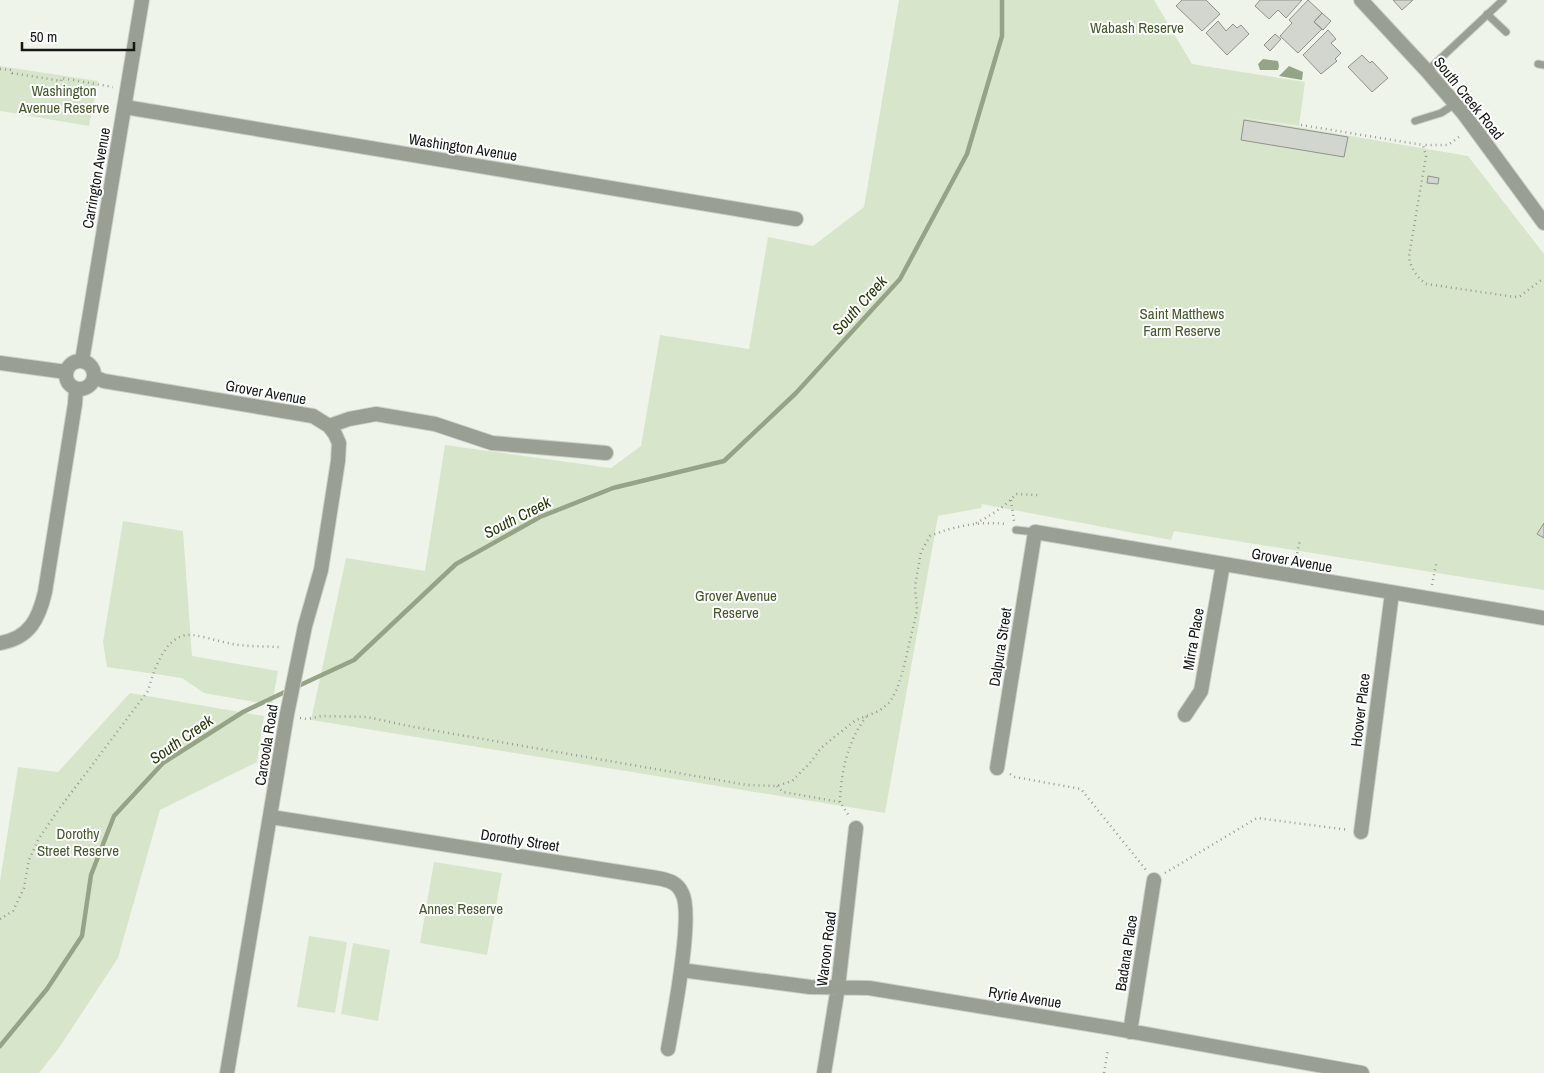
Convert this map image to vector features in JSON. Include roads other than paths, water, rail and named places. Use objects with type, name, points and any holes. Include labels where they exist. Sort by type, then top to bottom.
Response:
[{"type":"street","name":"Carrington Avenue","points":[[82,361],[142,0]]},
{"type":"street","name":"South Creek Road","points":[[1361,0],[1427,70],[1455,104],[1544,223]]},
{"type":"street","name":"Washington Avenue","points":[[125,107],[796,219]]},
{"type":"street","points":[[82,361],[90,365],[94,373],[93,382],[86,389],[76,389],[67,381],[66,372],[67,368],[74,362],[82,361]]},
{"type":"street","points":[[0,363],[66,372]]},
{"type":"street","name":"Grover Avenue","points":[[94,377],[104,381],[313,416],[329,426]]},
{"type":"street","points":[[0,643],[11,641],[22,634],[32,626],[40,613],[45,592],[76,389]]},
{"type":"street","points":[[329,426],[348,419],[376,414],[435,424],[492,443],[606,453]]},
{"type":"street","name":"Carcoola Road","points":[[227,1073],[271,817],[294,716],[298,660],[305,626],[321,570],[338,461],[339,443],[329,426]]},
{"type":"street","name":"Grover Avenue","points":[[1035,532],[1544,618]]},
{"type":"street","name":"Dalpura Street","points":[[997,768],[1035,532]]},
{"type":"street","name":"Mirra Place","points":[[1186,715],[1201,691],[1223,564]]},
{"type":"street","name":"Hoover Place","points":[[1361,832],[1392,593]]},
{"type":"street","name":"Dorothy Street","points":[[271,817],[674,882],[683,894],[685,908],[681,970]]},
{"type":"street","name":"Waroon Road","points":[[824,1073],[838,987],[856,828]]},
{"type":"street","name":"Badana Place","points":[[1130,1032],[1154,880]]},
{"type":"street","points":[[668,1049],[681,970]]},
{"type":"street","name":"Ryrie Avenue","points":[[681,970],[810,987],[869,988],[1362,1073]]},
{"type":"lane","points":[[1427,70],[1503,0]]},
{"type":"lane","points":[[1488,14],[1506,32]]},
{"type":"lane","points":[[1415,121],[1441,113],[1455,104]]},
{"type":"lane","points":[[1016,530],[1035,532]]},
{"type":"waterway","name":"South Creek","points":[[296,687],[354,660],[456,564],[540,517],[613,488],[724,461],[796,393],[900,279],[967,154],[1002,36],[1002,0]]},
{"type":"waterway","name":"South Creek","points":[[0,1046],[47,989],[82,936],[91,875],[114,816],[163,763],[243,712],[289,690]]},
{"type":"park label","name":"Wabash Reserve","points":[[1137,27]]},
{"type":"park label","name":"Washington Avenue Reserve","points":[[64,98]]},
{"type":"park label","name":"Saint Matthews Farm Reserve","points":[[1182,322]]},
{"type":"park label","name":"Grover Avenue Reserve","points":[[736,604]]},
{"type":"park label","name":"Dorothy Street Reserve","points":[[78,842]]},
{"type":"park label","name":"Annes Reserve","points":[[461,908]]}]
